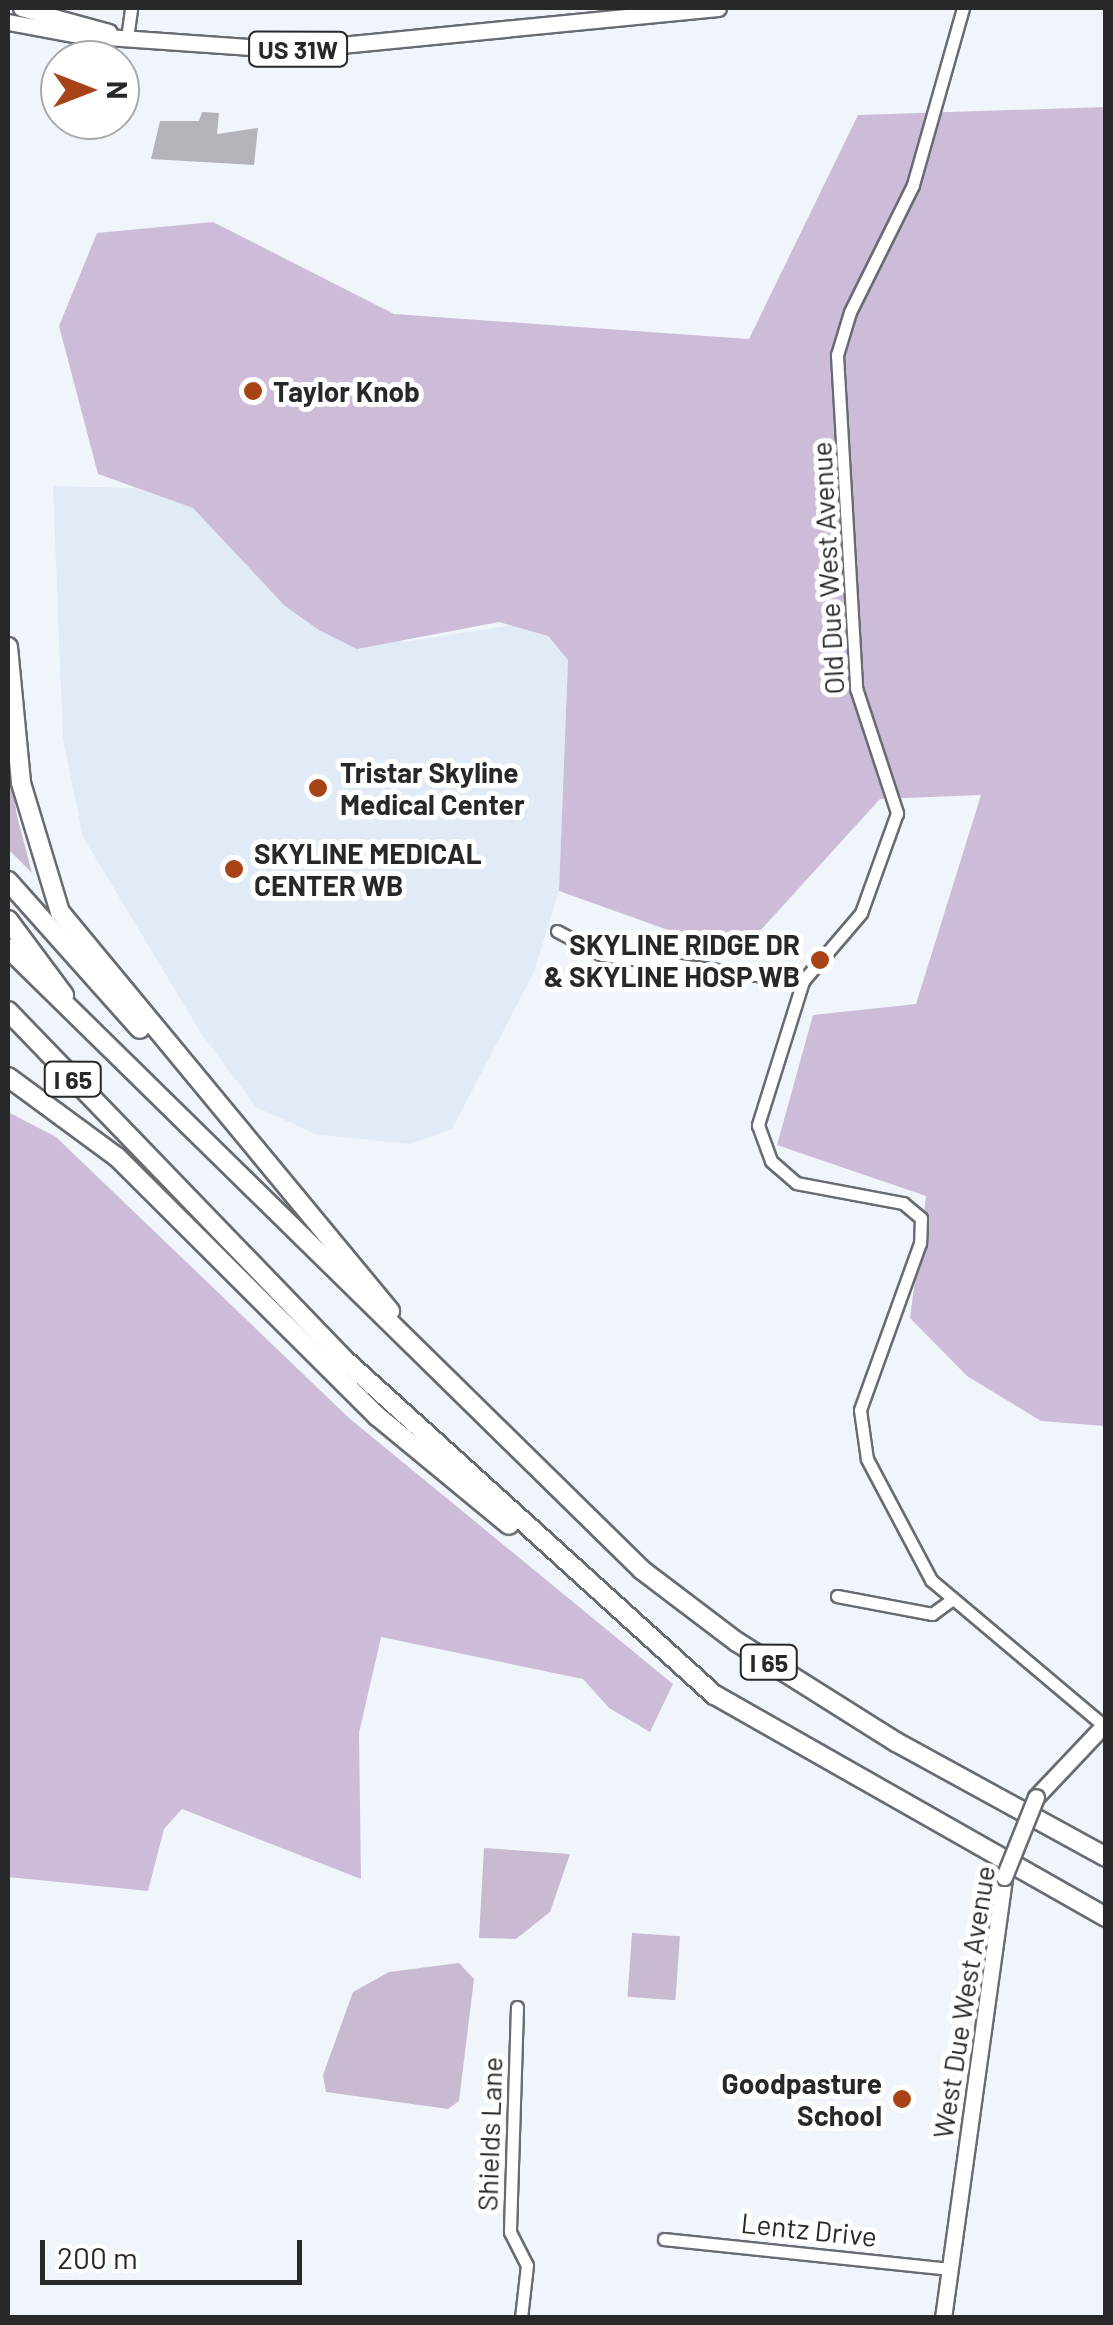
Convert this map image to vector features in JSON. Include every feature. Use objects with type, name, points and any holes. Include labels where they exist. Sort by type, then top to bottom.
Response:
[{"type":"highway","points":[[8,647],[22,783],[60,912],[233,1128]]},
{"type":"highway","points":[[8,881],[233,1128],[474,1410]]},
{"type":"highway","points":[[8,920],[51,970],[71,1009]]},
{"type":"highway","name":"I 65","points":[[8,948],[474,1410],[642,1570],[738,1642],[896,1742],[1106,1857]]},
{"type":"highway","name":"I 65","points":[[8,1012],[344,1360],[715,1695],[783,1738],[1106,1917]]},
{"type":"highway","points":[[8,1077],[117,1157],[377,1416],[645,1634]]},
{"type":"main road","name":"US 31W","points":[[21,8],[127,38]]},
{"type":"main road","name":"US 31W","points":[[8,22],[214,48],[366,47],[718,8]]},
{"type":"main road","name":"West Due West Avenue","points":[[943,2318],[1004,1877],[1036,1797],[1104,1724]]},
{"type":"street","points":[[127,38],[130,8]]},
{"type":"street","name":"Old Due West Avenue","points":[[963,8],[913,185],[850,312],[837,354],[856,688],[897,813],[861,913],[803,981],[767,1090],[762,1144],[796,1183],[903,1202],[921,1218],[858,1426],[922,1568],[951,1600],[1104,1724]]},
{"type":"street","points":[[557,931],[602,954],[803,981]]},
{"type":"street","points":[[837,1596],[932,1614],[951,1600]]},
{"type":"street","name":"Shields Lane","points":[[518,2007],[510,2232],[521,2240],[527,2265],[521,2318]]},
{"type":"street","name":"Lentz Drive","points":[[664,2238],[949,2269]]},
{"type":"shaded area","points":[[1105,107],[1105,1426],[1041,1421],[967,1376],[910,1318],[926,1196],[777,1145],[813,1015],[916,1004],[981,795],[880,799],[738,955],[559,891],[568,660],[548,636],[499,622],[357,649],[319,630],[285,606],[193,508],[98,474],[59,326],[97,233],[213,222],[394,314],[749,339],[858,115]]},
{"type":"shaded area","name":"Tristar Skyline Medical Center","points":[[53,486],[135,488],[193,508],[236,547],[404,642],[519,624],[547,636],[568,660],[559,891],[534,972],[452,1129],[410,1144],[315,1134],[256,1107],[201,1033],[83,837],[63,739]]},
{"type":"shaded area","points":[[8,755],[17,816],[32,873],[8,849]]},
{"type":"shaded area","points":[[8,1112],[56,1137],[349,1418],[673,1684],[650,1732],[609,1708],[583,1679],[381,1637],[359,1733],[361,1879],[182,1809],[164,1829],[148,1891],[8,1877]]},
{"type":"shaded area","points":[[484,1848],[570,1854],[550,1912],[516,1939],[479,1938]]},
{"type":"shaded area","points":[[632,1933],[680,1936],[675,2000],[628,1997]]},
{"type":"shaded area","points":[[459,1963],[474,1979],[459,2101],[448,2109],[326,2092],[323,2075],[353,1992],[389,1972]]},
{"type":"building","points":[[202,112],[219,113],[217,134],[258,128],[254,165],[151,159],[160,121],[199,121]]},
{"type":"place","name":"Taylor Knob","points":[[253,391]]},
{"type":"place","name":"Tristar Skyline Medical Center","points":[[318,788]]},
{"type":"place","name":"SKYLINE MEDICAL CENTER WB","points":[[234,869]]},
{"type":"place","name":"SKYLINE RIDGE DR & SKYLINE HOSP WB","points":[[820,960]]},
{"type":"place","name":"Goodpasture School","points":[[902,2099]]}]
